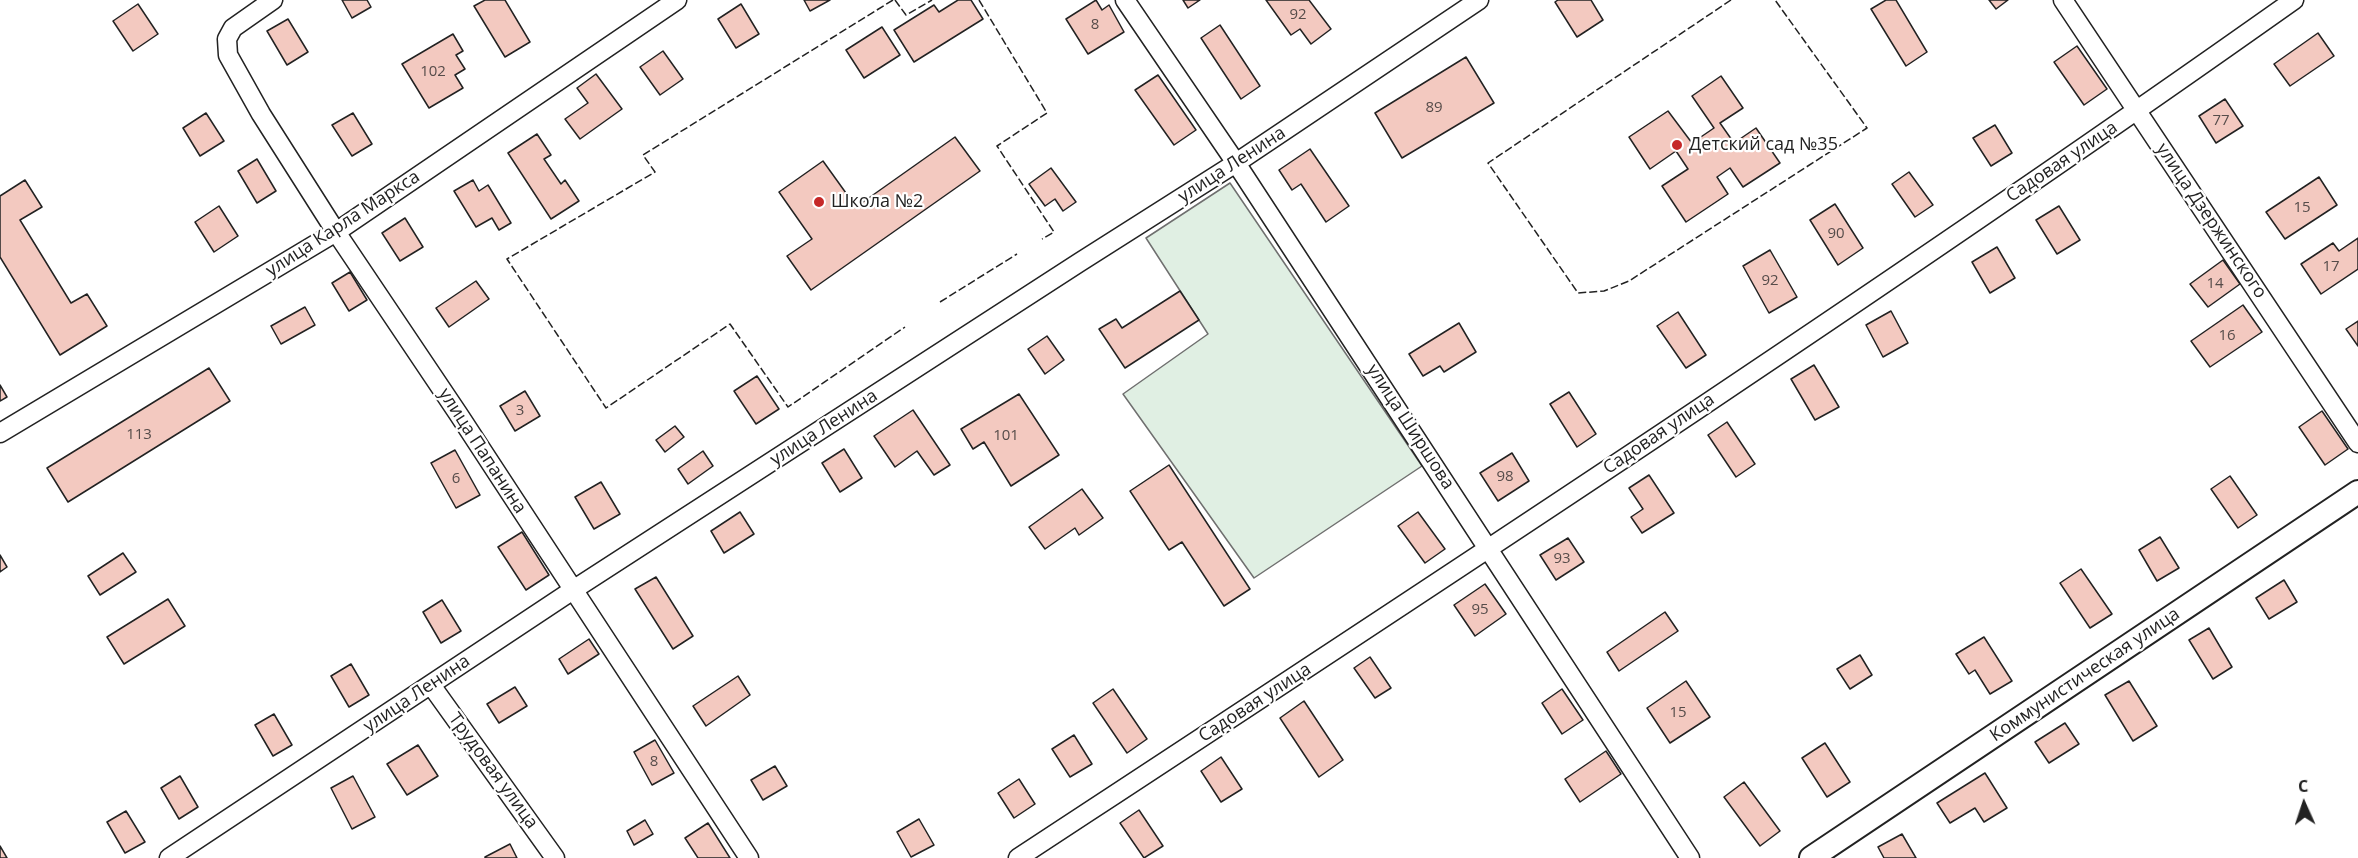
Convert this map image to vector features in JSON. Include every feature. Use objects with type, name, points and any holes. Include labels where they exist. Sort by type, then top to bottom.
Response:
[{"type":"street","name":"улица Папанина","points":[[273,0],[233,28],[227,39],[226,47],[261,114],[336,232],[749,858]]},
{"type":"street","name":"улица Карла Маркса","points":[[0,433],[336,232],[677,0]]},
{"type":"street","name":"улица Ширшова","points":[[1125,0],[1236,163],[1690,858]]},
{"type":"street","name":"улица Ленина","points":[[169,858],[573,590],[1236,163],[1479,0]]},
{"type":"street","name":"улица Дзержинского","points":[[2063,0],[2358,443]]},
{"type":"street","name":"Садовая улица","points":[[1018,858],[1490,549],[2138,111],[2294,0]]},
{"type":"street","name":"Коммунистическая улица","points":[[1811,858],[2358,492]]},
{"type":"street","name":"Трудовая улица","points":[[431,685],[555,858]]},
{"type":"green space","points":[[1230,183],[1422,466],[1254,578],[1123,394],[1208,334],[1146,238]]},
{"type":"building","points":[[342,0],[367,0],[371,7],[352,18]]},
{"type":"building","points":[[485,0],[505,0],[530,42],[505,57],[474,6]]},
{"type":"building","points":[[804,0],[830,0],[810,11]]},
{"type":"building","points":[[958,0],[971,0],[983,19],[914,62],[894,30],[934,5],[939,12]]},
{"type":"building","points":[[1096,0],[1102,10],[1109,5],[1124,32],[1088,54],[1066,19]]},
{"type":"building","points":[[1183,0],[1200,0],[1188,8]]},
{"type":"building","points":[[1266,0],[1309,0],[1331,29],[1311,44],[1300,29],[1291,35]]},
{"type":"building","points":[[1558,0],[1591,0],[1603,20],[1577,37],[1555,2]]},
{"type":"building","points":[[1886,0],[1896,0],[1927,52],[1906,66],[1871,9]]},
{"type":"building","points":[[1989,0],[2008,0],[1996,9]]},
{"type":"building","points":[[138,4],[158,34],[133,51],[113,21]]},
{"type":"building","points":[[741,4],[759,34],[736,48],[718,19]]},
{"type":"building","points":[[288,19],[308,52],[287,65],[267,31]]},
{"type":"building","points":[[1220,25],[1260,86],[1241,99],[1201,38]]},
{"type":"building","points":[[882,27],[900,55],[864,78],[846,50]]},
{"type":"building","points":[[2318,33],[2334,56],[2290,86],[2274,64]]},
{"type":"building","points":[[453,34],[463,51],[456,55],[465,69],[455,75],[463,88],[429,108],[402,64]]},
{"type":"building","points":[[2077,46],[2107,89],[2084,105],[2054,62]]},
{"type":"building","points":[[663,51],[683,79],[660,95],[640,67]]},
{"type":"building","points":[[1466,57],[1494,103],[1402,158],[1375,113]]},
{"type":"building","points":[[596,74],[622,109],[580,139],[565,119],[588,103],[577,88]]},
{"type":"building","points":[[1158,75],[1196,130],[1174,145],[1135,90]]},
{"type":"building","points":[[1721,76],[1743,108],[1720,123],[1734,143],[1756,128],[1780,163],[1743,187],[1730,168],[1717,177],[1728,194],[1686,222],[1662,186],[1688,169],[1676,151],[1650,169],[1629,137],[1668,111],[1692,143],[1714,128],[1692,96]]},
{"type":"building","points":[[2225,99],[2243,126],[2216,143],[2199,116]]},
{"type":"building","points":[[206,113],[224,141],[200,156],[183,128]]},
{"type":"building","points":[[353,113],[372,144],[352,156],[332,125]]},
{"type":"building","points":[[1995,125],[2012,153],[1991,166],[1973,138]]},
{"type":"building","points":[[537,134],[551,155],[544,159],[561,184],[565,180],[579,201],[551,219],[508,153]]},
{"type":"building","points":[[955,137],[980,171],[811,290],[787,256],[812,239],[779,192],[823,161],[856,207]]},
{"type":"building","points":[[1310,149],[1349,206],[1326,222],[1301,184],[1292,190],[1279,170]]},
{"type":"building","points":[[257,159],[276,191],[257,203],[238,171]]},
{"type":"building","points":[[1051,168],[1076,202],[1063,211],[1055,199],[1045,206],[1029,184]]},
{"type":"building","points":[[1909,172],[1933,205],[1915,217],[1892,184]]},
{"type":"building","points":[[2319,177],[2337,205],[2285,239],[2266,212]]},
{"type":"building","points":[[25,180],[42,207],[20,220],[71,303],[87,294],[107,326],[60,355],[0,257],[0,196]]},
{"type":"building","points":[[473,180],[479,191],[488,185],[511,223],[499,230],[492,218],[476,227],[454,191]]},
{"type":"building","points":[[1835,204],[1863,248],[1838,265],[1810,220]]},
{"type":"building","points":[[219,206],[238,236],[214,252],[195,222]]},
{"type":"building","points":[[2059,206],[2080,240],[2057,254],[2036,220]]},
{"type":"building","points":[[405,218],[423,247],[400,261],[382,233]]},
{"type":"building","points":[[2358,238],[2358,269],[2321,294],[2301,264],[2333,243],[2339,251]]},
{"type":"building","points":[[1997,247],[2015,278],[1990,293],[1972,262]]},
{"type":"building","points":[[1770,250],[1797,297],[1769,313],[1743,266]]},
{"type":"building","points":[[2223,260],[2240,284],[2208,307],[2190,284]]},
{"type":"building","points":[[350,272],[367,300],[349,311],[332,283]]},
{"type":"building","points":[[476,281],[489,299],[449,327],[436,308]]},
{"type":"building","points":[[1180,291],[1199,320],[1125,368],[1099,329],[1116,319],[1122,328]]},
{"type":"building","points":[[2243,305],[2262,332],[2210,367],[2191,341]]},
{"type":"building","points":[[305,307],[315,325],[281,344],[271,326]]},
{"type":"building","points":[[1891,311],[1908,343],[1883,357],[1866,325]]},
{"type":"building","points":[[1678,312],[1706,355],[1686,368],[1657,326]]},
{"type":"building","points":[[2358,321],[2358,346],[2346,329]]},
{"type":"building","points":[[1459,323],[1476,352],[1444,372],[1440,366],[1423,376],[1409,354]]},
{"type":"building","points":[[1047,336],[1064,360],[1045,374],[1028,349]]},
{"type":"building","points":[[1814,365],[1839,407],[1815,420],[1791,379]]},
{"type":"building","points":[[209,368],[230,401],[68,502],[47,468]]},
{"type":"building","points":[[757,376],[779,409],[756,424],[734,391]]},
{"type":"building","points":[[0,385],[7,397],[0,401]]},
{"type":"building","points":[[525,391],[540,416],[515,431],[500,406]]},
{"type":"building","points":[[1569,392],[1596,434],[1577,447],[1550,404]]},
{"type":"building","points":[[1019,394],[1059,455],[1011,486],[984,442],[973,449],[961,429]]},
{"type":"building","points":[[913,410],[950,465],[934,475],[917,451],[895,467],[874,436]]},
{"type":"building","points":[[2322,411],[2348,449],[2325,465],[2299,427]]},
{"type":"building","points":[[1727,422],[1755,464],[1736,477],[1708,435]]},
{"type":"building","points":[[675,426],[684,437],[665,452],[656,440]]},
{"type":"building","points":[[844,449],[862,478],[840,492],[822,463]]},
{"type":"building","points":[[455,450],[480,495],[456,508],[431,463]]},
{"type":"building","points":[[703,451],[713,466],[688,484],[678,469]]},
{"type":"building","points":[[1512,453],[1529,481],[1498,501],[1480,473]]},
{"type":"building","points":[[1169,465],[1250,589],[1224,606],[1182,542],[1169,550],[1130,491]]},
{"type":"building","points":[[1649,475],[1674,513],[1642,533],[1631,517],[1643,509],[1629,488]]},
{"type":"building","points":[[2230,476],[2257,515],[2238,528],[2211,489]]},
{"type":"building","points":[[601,482],[620,514],[594,529],[575,497]]},
{"type":"building","points":[[1082,489],[1103,518],[1079,535],[1075,528],[1045,549],[1029,527]]},
{"type":"building","points":[[740,512],[754,534],[724,553],[711,531]]},
{"type":"building","points":[[1418,512],[1445,549],[1425,563],[1398,526]]},
{"type":"building","points":[[522,532],[549,575],[526,590],[498,547]]},
{"type":"building","points":[[2160,537],[2179,568],[2157,581],[2139,550]]},
{"type":"building","points":[[1568,538],[1584,562],[1556,580],[1540,555]]},
{"type":"building","points":[[123,553],[136,572],[100,595],[88,576]]},
{"type":"building","points":[[0,555],[7,567],[0,572]]},
{"type":"building","points":[[2081,569],[2112,614],[2090,628],[2060,583]]},
{"type":"building","points":[[656,577],[693,636],[673,649],[635,589]]},
{"type":"building","points":[[2284,580],[2297,602],[2269,619],[2256,598]]},
{"type":"building","points":[[1485,584],[1506,614],[1475,636],[1454,605]]},
{"type":"building","points":[[168,599],[185,626],[124,664],[107,637]]},
{"type":"building","points":[[442,600],[461,631],[441,643],[423,612]]},
{"type":"building","points":[[1665,612],[1678,631],[1619,671],[1607,652]]},
{"type":"building","points":[[2209,628],[2232,667],[2213,679],[2189,640]]},
{"type":"building","points":[[1984,637],[2012,681],[1990,694],[1975,670],[1969,674],[1956,654]]},
{"type":"building","points":[[589,639],[599,654],[568,674],[559,659]]},
{"type":"building","points":[[1860,655],[1872,675],[1850,689],[1837,669]]},
{"type":"building","points":[[1370,657],[1391,688],[1375,698],[1354,668]]},
{"type":"building","points":[[351,664],[369,695],[349,707],[331,676]]},
{"type":"building","points":[[738,676],[750,695],[706,726],[693,706]]},
{"type":"building","points":[[1686,681],[1710,717],[1670,743],[1647,708]]},
{"type":"building","points":[[2129,681],[2157,726],[2133,741],[2105,695]]},
{"type":"building","points":[[515,687],[527,706],[499,723],[487,704]]},
{"type":"building","points":[[1113,689],[1147,739],[1127,753],[1093,703]]},
{"type":"building","points":[[1562,689],[1583,720],[1562,734],[1542,703]]},
{"type":"building","points":[[1304,701],[1343,760],[1319,777],[1280,718]]},
{"type":"building","points":[[274,714],[292,745],[273,756],[255,725]]},
{"type":"building","points":[[2065,723],[2079,744],[2049,763],[2035,742]]},
{"type":"building","points":[[1074,735],[1092,764],[1070,777],[1052,749]]},
{"type":"building","points":[[655,740],[674,773],[652,785],[634,752]]},
{"type":"building","points":[[1825,743],[1850,782],[1827,797],[1802,758]]},
{"type":"building","points":[[418,745],[438,776],[407,795],[387,764]]},
{"type":"building","points":[[1606,751],[1621,774],[1580,802],[1565,779]]},
{"type":"building","points":[[1221,757],[1242,789],[1221,802],[1201,771]]},
{"type":"building","points":[[775,766],[787,786],[763,800],[751,780]]},
{"type":"building","points":[[1985,773],[2007,808],[1984,822],[1975,808],[1950,823],[1937,803]]},
{"type":"building","points":[[180,776],[198,807],[179,819],[161,788]]},
{"type":"building","points":[[353,776],[375,817],[352,829],[331,788]]},
{"type":"building","points":[[1019,779],[1035,804],[1014,818],[998,793]]},
{"type":"building","points":[[1744,782],[1780,831],[1760,846],[1724,797]]},
{"type":"building","points":[[1139,810],[1163,846],[1144,858],[1120,823]]},
{"type":"building","points":[[126,811],[145,842],[125,853],[107,822]]},
{"type":"building","points":[[919,819],[934,845],[911,857],[897,832]]},
{"type":"building","points":[[645,820],[653,834],[634,845],[627,831]]},
{"type":"building","points":[[708,823],[730,858],[698,858],[685,838]]},
{"type":"building","points":[[1902,834],[1916,858],[1884,858],[1878,847]]},
{"type":"building","points":[[510,844],[517,858],[485,858],[485,857]]},
{"type":"building","points":[[0,846],[7,858],[0,858]]},
{"type":"fence","points":[[893,0],[643,155],[655,172],[507,259],[606,408],[730,324],[788,407],[905,327]]},
{"type":"fence","points":[[895,0],[906,15],[932,0]]},
{"type":"fence","points":[[979,0],[1047,113],[997,146],[1054,232],[1042,239]]},
{"type":"fence","points":[[1731,0],[1488,163],[1578,293],[1604,291],[1629,281],[1867,128],[1775,0]]},
{"type":"fence","points":[[940,302],[1017,254]]},
{"type":"place","name":"Детский сад №35","points":[[1677,145]]},
{"type":"place","name":"Школа №2","points":[[819,202]]}]
